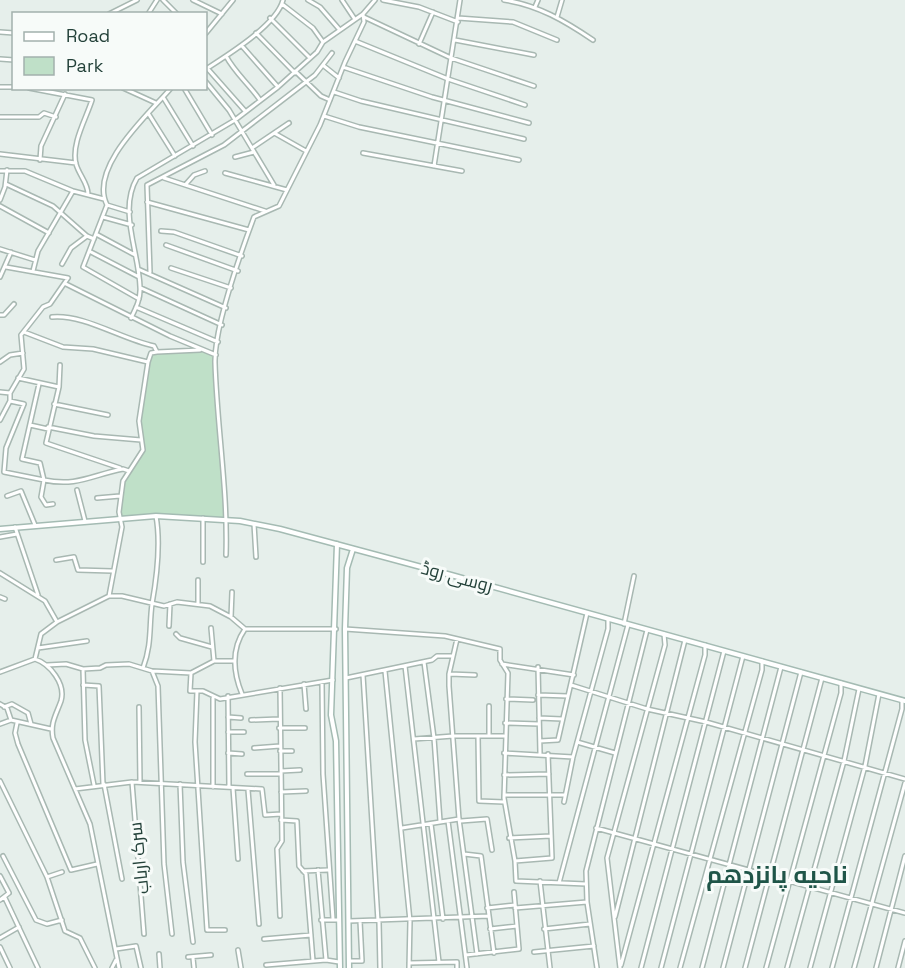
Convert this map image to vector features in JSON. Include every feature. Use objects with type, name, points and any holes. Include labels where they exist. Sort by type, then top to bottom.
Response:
[{"type":"main road","name":"روسی روڈ","points":[[0,529],[85,520],[156,516],[203,517],[254,524],[337,544],[903,701]]},
{"type":"main road","points":[[337,544],[332,715],[336,741],[340,968]]},
{"type":"main road","points":[[350,968],[345,629],[347,568],[353,549]]},
{"type":"main road","points":[[338,830],[348,830]]},
{"type":"street","points":[[113,12],[137,0]]},
{"type":"street","points":[[163,0],[175,12]]},
{"type":"street","points":[[193,0],[222,14]]},
{"type":"street","points":[[207,32],[233,0]]},
{"type":"street","points":[[308,0],[320,7],[339,29]]},
{"type":"street","points":[[342,0],[354,18]]},
{"type":"street","points":[[131,318],[141,288],[130,212],[131,187],[137,178],[235,120],[295,72],[322,42],[354,18],[363,15],[375,0]]},
{"type":"street","points":[[383,0],[458,20],[513,22],[557,40]]},
{"type":"street","points":[[434,166],[460,0]]},
{"type":"street","points":[[504,0],[535,7],[557,17],[593,40]]},
{"type":"street","points":[[535,7],[538,0]]},
{"type":"street","points":[[557,17],[562,0]]},
{"type":"street","points":[[207,68],[242,46],[283,2],[313,28],[322,42]]},
{"type":"street","points":[[419,44],[433,12]]},
{"type":"street","points":[[226,555],[227,520],[216,356],[231,288],[254,217],[265,211],[278,209],[324,116],[364,22],[363,15]]},
{"type":"street","points":[[363,15],[451,58],[534,86]]},
{"type":"street","points":[[270,18],[310,58]]},
{"type":"street","points":[[256,33],[305,82],[321,96],[330,100]]},
{"type":"street","points":[[455,40],[534,55]]},
{"type":"street","points":[[355,41],[448,79],[525,105]]},
{"type":"street","points":[[242,46],[278,87]]},
{"type":"street","points":[[150,272],[147,185],[212,153],[305,82],[324,66],[332,53]]},
{"type":"street","points":[[226,56],[233,70],[247,80],[260,100]]},
{"type":"street","points":[[324,66],[339,78]]},
{"type":"street","points":[[343,67],[445,100],[529,123]]},
{"type":"street","points":[[207,70],[245,111]]},
{"type":"street","points":[[207,83],[235,120],[274,185]]},
{"type":"street","points":[[41,90],[92,100],[75,149],[76,164],[87,186],[88,194]]},
{"type":"street","points":[[127,90],[156,103]]},
{"type":"street","points":[[104,200],[113,156],[156,103],[170,90]]},
{"type":"street","points":[[185,90],[212,135]]},
{"type":"street","points":[[334,92],[524,139]]},
{"type":"street","points":[[40,160],[41,146],[56,118],[65,94]]},
{"type":"street","points":[[163,97],[193,146]]},
{"type":"street","points":[[0,117],[39,117],[44,113],[56,118]]},
{"type":"street","points":[[148,113],[175,156]]},
{"type":"street","points":[[324,116],[438,144],[519,160]]},
{"type":"street","points":[[235,157],[253,150],[290,123]]},
{"type":"street","points":[[276,134],[306,151]]},
{"type":"street","points":[[363,153],[462,171]]},
{"type":"street","points":[[0,154],[76,164]]},
{"type":"street","points":[[0,200],[6,184],[7,170]]},
{"type":"street","points":[[0,171],[25,171],[73,191],[104,200],[107,205],[130,212]]},
{"type":"street","points":[[186,184],[194,175],[205,171]]},
{"type":"street","points":[[225,173],[287,190]]},
{"type":"street","points":[[163,178],[265,211]]},
{"type":"street","points":[[6,184],[62,212],[87,236],[94,239]]},
{"type":"street","points":[[33,271],[35,260],[73,191]]},
{"type":"street","points":[[147,202],[249,230]]},
{"type":"street","points":[[107,205],[91,252],[83,267],[139,299]]},
{"type":"street","points":[[0,206],[49,233]]},
{"type":"street","points":[[103,216],[132,225]]},
{"type":"street","points":[[161,231],[174,232],[242,256]]},
{"type":"street","points":[[96,234],[135,255]]},
{"type":"street","points":[[62,264],[71,248],[87,236]]},
{"type":"street","points":[[166,245],[238,270]]},
{"type":"street","points":[[0,249],[35,260]]},
{"type":"street","points":[[0,275],[6,267],[11,252]]},
{"type":"street","points":[[91,252],[140,278]]},
{"type":"street","points":[[0,420],[10,401],[10,393],[24,369],[21,335],[68,278],[6,267]]},
{"type":"street","points":[[171,268],[231,288]]},
{"type":"street","points":[[138,269],[150,272],[173,286],[226,308]]},
{"type":"street","points":[[65,283],[131,318],[216,356]]},
{"type":"street","points":[[141,288],[222,325]]},
{"type":"street","points":[[0,315],[4,315],[14,304]]},
{"type":"street","points":[[136,307],[218,342]]},
{"type":"street","points":[[52,317],[70,315],[115,335],[154,346],[157,352]]},
{"type":"street","points":[[24,332],[63,348],[93,349],[148,362]]},
{"type":"street","points":[[109,596],[122,527],[119,518],[123,480],[142,454],[140,407],[151,353],[200,350]]},
{"type":"street","points":[[0,362],[10,355],[23,353]]},
{"type":"street","points":[[60,365],[59,387],[46,442],[129,471]]},
{"type":"street","points":[[18,378],[59,387]]},
{"type":"street","points":[[39,384],[22,459],[40,463],[44,480],[41,497],[46,505],[53,504]]},
{"type":"street","points":[[0,392],[10,393]]},
{"type":"street","points":[[10,401],[24,404],[6,448],[4,472],[75,484],[123,469]]},
{"type":"street","points":[[54,404],[108,415]]},
{"type":"street","points":[[30,425],[94,436],[141,440]]},
{"type":"street","points":[[77,490],[85,520]]},
{"type":"street","points":[[8,496],[21,491],[35,525]]},
{"type":"street","points":[[97,498],[120,496]]},
{"type":"street","points":[[143,668],[151,643],[152,605],[156,587],[156,516]]},
{"type":"street","points":[[203,517],[203,562]]},
{"type":"street","points":[[254,524],[256,557]]},
{"type":"street","points":[[15,527],[39,597]]},
{"type":"street","points":[[0,537],[17,534]]},
{"type":"street","points":[[56,560],[74,557],[78,570],[112,571]]},
{"type":"street","points":[[0,573],[45,601],[57,622]]},
{"type":"street","points":[[559,883],[610,696],[634,576]]},
{"type":"street","points":[[198,580],[198,604]]},
{"type":"street","points":[[231,617],[232,592]]},
{"type":"street","points":[[35,659],[41,634],[57,622],[109,596],[122,596],[152,605],[210,606],[231,617],[245,629],[336,629]]},
{"type":"street","points":[[0,597],[5,599]]},
{"type":"street","points":[[169,626],[170,604]]},
{"type":"street","points":[[540,741],[558,740],[587,613]]},
{"type":"street","points":[[564,802],[573,757],[608,628],[608,620]]},
{"type":"street","points":[[212,628],[214,661]]},
{"type":"street","points":[[242,694],[235,676],[236,645],[245,629]]},
{"type":"street","points":[[345,629],[445,636],[500,649],[502,664],[508,673],[504,736],[504,802],[515,861],[516,881],[586,884]]},
{"type":"street","points":[[596,968],[587,902],[588,857],[647,630]]},
{"type":"street","points":[[177,634],[180,638],[212,647]]},
{"type":"street","points":[[620,967],[608,858],[665,645],[664,634]]},
{"type":"street","points":[[457,639],[449,674],[460,820],[477,954]]},
{"type":"street","points":[[614,920],[685,640]]},
{"type":"street","points":[[38,648],[87,641]]},
{"type":"street","points":[[620,967],[705,655],[705,645]]},
{"type":"street","points":[[641,968],[724,651]]},
{"type":"street","points":[[346,678],[424,662],[437,656],[453,656]]},
{"type":"street","points":[[661,968],[693,854],[743,656]]},
{"type":"street","points":[[0,672],[35,659],[47,665],[66,664],[83,669],[100,669],[106,664],[129,664],[152,671],[191,673],[214,661],[236,661]]},
{"type":"street","points":[[680,968],[745,733],[762,661]]},
{"type":"street","points":[[424,662],[434,738],[440,821]]},
{"type":"street","points":[[502,664],[574,675]]},
{"type":"street","points":[[47,665],[61,690],[61,700],[51,729],[58,751],[90,824],[119,968]]},
{"type":"street","points":[[405,666],[439,962]]},
{"type":"street","points":[[702,968],[764,739],[781,667]]},
{"type":"street","points":[[538,668],[540,753]]},
{"type":"street","points":[[83,669],[85,740],[94,785]]},
{"type":"street","points":[[152,671],[158,686],[160,782],[167,904],[172,934]]},
{"type":"street","points":[[385,671],[410,921],[409,968]]},
{"type":"street","points":[[723,968],[801,672]]},
{"type":"street","points":[[191,673],[190,691],[207,692],[213,698],[213,787]]},
{"type":"street","points":[[449,674],[475,675]]},
{"type":"street","points":[[363,675],[380,968]]},
{"type":"street","points":[[745,968],[822,678]]},
{"type":"street","points":[[213,698],[333,680]]},
{"type":"street","points":[[322,682],[323,774],[333,919]]},
{"type":"street","points":[[766,968],[841,693],[841,683]]},
{"type":"street","points":[[304,684],[306,709]]},
{"type":"street","points":[[571,685],[647,709],[687,717],[865,766],[905,781],[854,968]]},
{"type":"street","points":[[83,686],[99,686],[103,784],[122,879]]},
{"type":"street","points":[[280,688],[282,845],[277,847],[280,916]]},
{"type":"street","points":[[787,968],[844,760],[859,689]]},
{"type":"street","points":[[197,691],[198,786],[207,930],[225,930]]},
{"type":"street","points":[[810,968],[865,766],[879,694]]},
{"type":"street","points":[[538,695],[568,696]]},
{"type":"street","points":[[228,696],[228,753],[238,858]]},
{"type":"street","points":[[506,699],[532,699]]},
{"type":"street","points":[[832,968],[903,701]]},
{"type":"street","points":[[0,704],[11,720],[16,723],[51,729]]},
{"type":"street","points":[[4,707],[12,704],[28,713],[31,724]]},
{"type":"street","points":[[489,706],[489,736]]},
{"type":"street","points":[[139,707],[140,782]]},
{"type":"street","points":[[228,717],[240,718]]},
{"type":"street","points":[[538,718],[562,719]]},
{"type":"street","points":[[251,720],[279,719]]},
{"type":"street","points":[[0,724],[11,720]]},
{"type":"street","points":[[16,723],[15,733],[18,744],[71,870],[97,864]]},
{"type":"street","points":[[505,723],[539,724]]},
{"type":"street","points":[[279,728],[304,728]]},
{"type":"street","points":[[228,732],[244,732]]},
{"type":"street","points":[[478,736],[478,799],[485,802],[504,802]]},
{"type":"street","points":[[414,739],[504,736]]},
{"type":"street","points":[[577,742],[615,753]]},
{"type":"street","points":[[254,748],[280,746]]},
{"type":"street","points":[[280,751],[292,751]]},
{"type":"street","points":[[228,753],[242,753]]},
{"type":"street","points":[[504,753],[540,753],[573,757]]},
{"type":"street","points":[[515,861],[552,858],[548,754]]},
{"type":"street","points":[[247,774],[300,770]]},
{"type":"street","points":[[504,775],[549,774]]},
{"type":"street","points":[[0,781],[46,877],[66,933],[80,938],[95,968]]},
{"type":"street","name":"سرک ارباب","points":[[132,782],[144,934]]},
{"type":"street","points":[[75,789],[103,784],[160,782],[263,790],[265,815],[281,814]]},
{"type":"street","points":[[180,784],[183,862],[193,942]]},
{"type":"street","points":[[249,790],[259,924]]},
{"type":"street","points":[[281,792],[306,792]]},
{"type":"street","points":[[504,795],[565,795]]},
{"type":"street","points":[[401,828],[440,821],[487,819],[492,850]]},
{"type":"street","points":[[281,820],[297,821],[298,866],[303,871],[313,961]]},
{"type":"street","points":[[447,821],[467,968]]},
{"type":"street","points":[[431,824],[443,919]]},
{"type":"street","points":[[596,828],[905,913]]},
{"type":"street","points":[[509,838],[552,836]]},
{"type":"street","points":[[464,854],[481,856],[494,953]]},
{"type":"street","points":[[3,856],[36,920],[47,924],[62,920]]},
{"type":"street","points":[[876,968],[905,856]]},
{"type":"street","points":[[318,870],[326,960]]},
{"type":"street","points":[[303,871],[328,870]]},
{"type":"street","points":[[46,877],[63,872]]},
{"type":"street","points":[[0,876],[9,893],[0,900]]},
{"type":"street","points":[[540,882],[550,968]]},
{"type":"street","points":[[466,955],[519,949],[513,892]]},
{"type":"street","points":[[5,898],[38,968]]},
{"type":"street","points":[[487,908],[542,907],[587,902]]},
{"type":"street","points":[[349,921],[410,921],[489,916]]},
{"type":"street","points":[[321,920],[339,920]]},
{"type":"street","points":[[349,961],[362,961],[360,921]]},
{"type":"street","points":[[544,929],[591,924]]},
{"type":"street","points":[[490,929],[517,926]]},
{"type":"street","points":[[0,938],[19,927]]},
{"type":"street","points":[[264,939],[311,935]]},
{"type":"street","points":[[897,968],[905,940]]},
{"type":"street","points":[[115,949],[136,946],[141,968]]},
{"type":"street","points":[[534,952],[594,946]]},
{"type":"street","points":[[0,948],[10,968]]},
{"type":"street","points":[[238,950],[241,968]]},
{"type":"street","points":[[159,954],[160,968]]},
{"type":"street","points":[[194,968],[190,957],[210,955]]},
{"type":"street","points":[[112,968],[117,958]]},
{"type":"street","points":[[266,965],[326,960],[339,962]]},
{"type":"street","points":[[409,963],[457,962],[458,968]]},
{"type":"green space","points":[[200,350],[216,355],[227,520],[177,516],[119,518],[123,481],[142,454],[139,421],[151,353]]},
{"type":"district","name":"ناحیه پانزدهم","points":[[777,875]]}]
